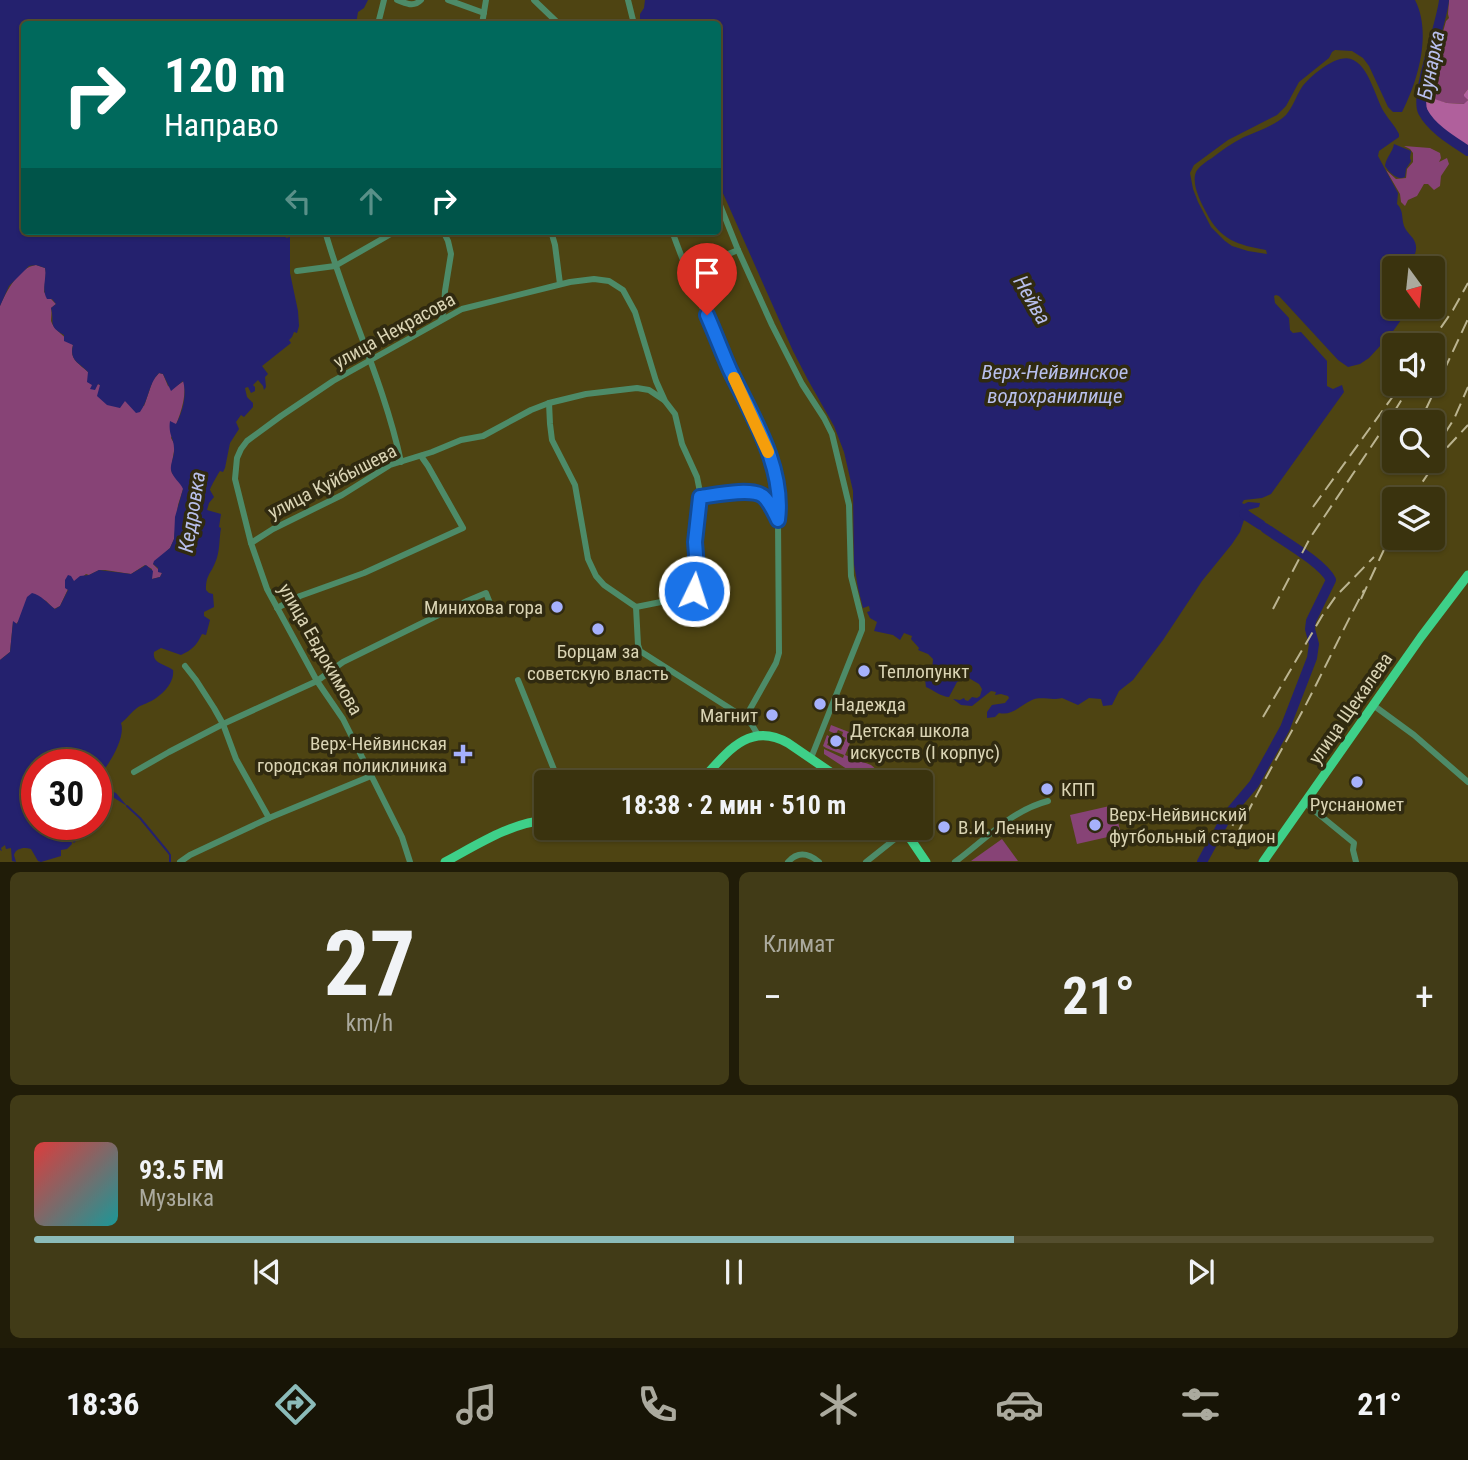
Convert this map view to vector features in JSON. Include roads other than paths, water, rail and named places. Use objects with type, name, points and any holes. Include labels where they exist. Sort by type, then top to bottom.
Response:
[{"type":"main road","name":"улица Щекалева","points":[[1263,862],[1468,575]]},
{"type":"main road","points":[[712,770],[736,745],[758,735],[768,735],[783,740],[828,770]]},
{"type":"main road","points":[[445,862],[508,830],[534,822]]},
{"type":"main road","points":[[911,840],[926,862]]},
{"type":"street","points":[[379,21],[384,0]]},
{"type":"street","points":[[397,0],[415,5],[421,0]]},
{"type":"street","points":[[448,0],[484,13]]},
{"type":"street","points":[[483,21],[486,0]]},
{"type":"street","points":[[534,0],[556,21]]},
{"type":"street","points":[[628,0],[633,21]]},
{"type":"street","points":[[721,208],[738,250],[802,384],[828,425],[849,505],[850,576],[862,620],[862,630],[811,758]]},
{"type":"street","points":[[326,235],[393,426],[401,462]]},
{"type":"street","points":[[297,271],[335,266],[389,235]]},
{"type":"street","points":[[441,320],[451,254],[445,235]]},
{"type":"street","points":[[552,235],[560,284]]},
{"type":"street","points":[[674,235],[769,456],[778,488],[779,653],[746,718]]},
{"type":"street","points":[[688,271],[738,250]]},
{"type":"street","name":"улица Некрасова","points":[[244,445],[317,392],[441,320],[474,304],[579,280],[608,281],[618,286],[628,298],[635,312],[656,380],[666,401]]},
{"type":"street","name":"улица Куйбышева","points":[[251,543],[351,490],[380,470],[461,440],[483,436],[549,403],[586,394],[637,387],[649,390],[666,401]]},
{"type":"street","points":[[549,403],[552,440],[575,485],[590,565],[604,586],[636,607],[690,594],[696,588],[698,578],[695,537],[700,497],[697,477],[682,444],[675,414],[666,401]]},
{"type":"street","name":"улица Евдокимова","points":[[244,445],[237,458],[235,479],[251,543],[268,589],[317,681],[343,719],[402,837],[410,862]]},
{"type":"street","points":[[277,608],[300,596],[364,573],[463,528],[421,456]]},
{"type":"street","points":[[700,497],[753,491],[766,500],[778,520]]},
{"type":"street","points":[[134,772],[223,724],[317,681],[343,662],[467,600],[486,593],[494,613]]},
{"type":"street","points":[[636,607],[638,645],[642,653],[746,718],[758,735]]},
{"type":"street","points":[[185,666],[223,724],[236,759],[269,818]]},
{"type":"street","points":[[518,680],[554,770]]},
{"type":"street","points":[[1373,705],[1414,735],[1468,782]]},
{"type":"street","points":[[180,862],[269,818],[372,776]]},
{"type":"street","points":[[955,862],[1019,812],[1048,801]]},
{"type":"street","points":[[1305,803],[1353,843],[1356,862]]},
{"type":"street","points":[[866,862],[891,840]]},
{"type":"street","points":[[788,862],[798,854],[807,855],[818,862]]},
{"type":"water","points":[[0,0],[368,0],[358,12],[356,21],[21,21],[21,235],[285,235],[286,238],[290,237],[290,273],[299,326],[297,333],[294,332],[289,340],[291,343],[262,366],[268,374],[265,377],[264,390],[258,380],[253,385],[255,391],[251,393],[248,387],[245,388],[253,407],[236,422],[239,429],[230,443],[225,468],[223,472],[220,471],[210,489],[214,497],[207,510],[221,514],[221,528],[218,555],[207,581],[206,590],[213,594],[214,607],[204,612],[204,616],[210,620],[206,635],[202,634],[194,647],[181,655],[161,648],[154,652],[155,659],[173,670],[173,675],[161,694],[138,707],[121,723],[121,736],[112,758],[112,749],[21,749],[21,840],[71,840],[72,844],[61,850],[61,856],[41,862],[31,849],[23,848],[17,851],[14,855],[16,862],[12,861],[11,848],[6,849],[5,845],[1,848],[2,851],[0,850],[0,660],[10,652],[13,621],[17,624],[27,597],[32,593],[55,609],[60,606],[68,590],[65,588],[65,580],[68,575],[74,581],[80,576],[99,570],[131,574],[146,565],[153,571],[152,579],[160,577],[162,573],[158,572],[158,568],[153,564],[170,548],[174,539],[175,517],[183,489],[171,470],[174,445],[170,421],[176,424],[185,391],[183,381],[171,391],[163,374],[159,373],[140,412],[136,413],[125,401],[120,408],[107,405],[97,396],[100,385],[98,384],[95,390],[90,389],[92,385],[87,382],[88,372],[73,357],[73,345],[64,341],[64,335],[53,326],[51,308],[56,304],[45,295],[45,268],[29,266],[9,286],[0,306]]},
{"type":"water","name":"Верх-Нейвинское водохранилище","points":[[645,0],[1415,0],[1420,13],[1423,42],[1418,72],[1402,112],[1393,112],[1388,107],[1363,58],[1352,51],[1335,50],[1299,82],[1286,106],[1277,115],[1228,140],[1194,165],[1190,173],[1198,202],[1211,227],[1232,246],[1267,254],[1266,250],[1231,240],[1217,229],[1197,193],[1196,172],[1231,144],[1281,119],[1302,87],[1324,67],[1338,60],[1351,59],[1367,74],[1384,112],[1399,134],[1399,137],[1379,151],[1378,156],[1398,193],[1397,204],[1416,250],[1414,256],[1382,256],[1382,319],[1402,319],[1392,333],[1382,333],[1382,344],[1360,364],[1348,367],[1338,360],[1279,296],[1274,296],[1275,303],[1289,318],[1290,330],[1293,333],[1301,332],[1327,361],[1327,386],[1333,389],[1342,385],[1344,392],[1271,494],[1244,500],[1244,504],[1260,503],[1259,507],[1248,510],[1255,517],[1251,523],[1244,520],[1232,544],[1202,581],[1133,680],[1119,691],[1112,705],[1103,706],[1101,699],[1089,698],[1078,705],[1062,698],[1039,698],[1012,712],[987,718],[987,712],[992,705],[1005,703],[1008,696],[995,695],[996,692],[991,691],[972,706],[961,705],[953,699],[964,698],[968,701],[972,697],[977,698],[982,689],[979,684],[967,677],[957,682],[949,697],[937,693],[926,687],[920,670],[932,672],[933,659],[918,650],[911,639],[912,636],[904,633],[900,640],[893,635],[874,631],[877,622],[870,618],[867,612],[870,611],[869,606],[863,608],[858,588],[854,564],[853,491],[844,452],[834,426],[793,351],[721,189],[721,21],[640,21]]},
{"type":"water","points":[[1394,144],[1411,151],[1411,161],[1405,177],[1402,178],[1394,175],[1385,166]]},
{"type":"water","points":[[112,791],[116,793],[127,806],[112,797]]},
{"type":"waterway","name":"Бунарка","points":[[1444,0],[1425,75],[1421,103],[1423,112],[1432,124],[1468,151]]},
{"type":"waterway","name":"Нейва","points":[[1244,514],[1261,525]]},
{"type":"waterway","name":"Нейва","points":[[1202,862],[1227,816],[1254,784],[1285,728],[1312,658],[1314,644],[1311,621],[1331,580],[1320,566],[1265,528]]},
{"type":"waterway","name":"Кедровка","points":[[127,806],[168,852],[170,862]]},
{"type":"railway","points":[[1437,333],[1468,283]]},
{"type":"railway","points":[[1426,409],[1468,319]]},
{"type":"railway","points":[[1445,433],[1468,387]]},
{"type":"railway","points":[[1313,507],[1393,396]]},
{"type":"railway","points":[[1273,609],[1310,538],[1404,396]]},
{"type":"railway","points":[[1419,487],[1442,453],[1468,425]]},
{"type":"railway","points":[[1361,599],[1384,550]]},
{"type":"railway","points":[[1263,717],[1322,616],[1336,596],[1374,557]]},
{"type":"railway","points":[[1237,835],[1364,590]]},
{"type":"railway","points":[[1224,845],[1235,820]]},
{"type":"place","name":"Минихова гора","points":[[557,607]]},
{"type":"place","name":"Борцам за советскую власть","points":[[598,629]]},
{"type":"place","name":"Теплопункт","points":[[864,671]]},
{"type":"place","name":"Надежда","points":[[820,704]]},
{"type":"place","name":"Магнит","points":[[772,715]]},
{"type":"place","name":"Детская школа искусств (I корпус)","points":[[836,741]]},
{"type":"place","name":"Верх-Нейвинская городская поликлиника","points":[[463,754]]},
{"type":"place","name":"Руснаномет","points":[[1357,782]]},
{"type":"place","name":"КПП","points":[[1047,789]]},
{"type":"place","name":"Верх-Нейвинский футбольный стадион","points":[[1095,825]]},
{"type":"place","name":"В.И. Ленину","points":[[944,827]]}]
